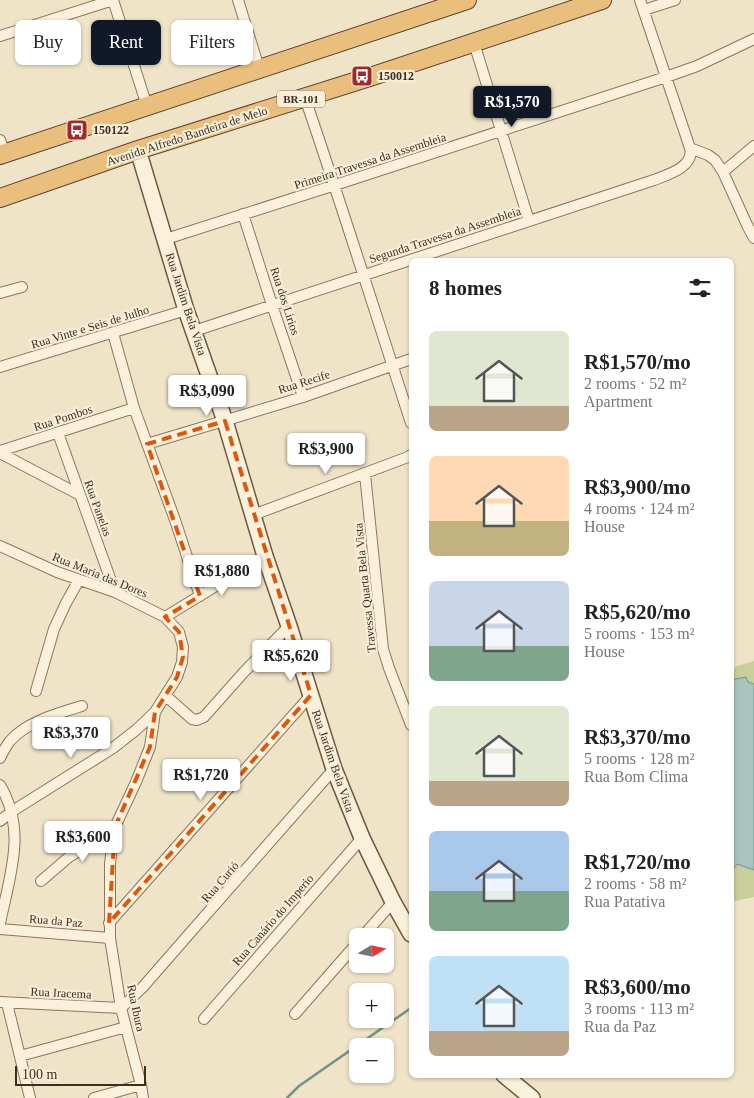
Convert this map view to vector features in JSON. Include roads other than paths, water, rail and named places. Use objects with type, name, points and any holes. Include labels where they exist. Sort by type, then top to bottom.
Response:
[{"type":"highway","points":[[2,149],[147,106],[443,4],[467,0]]},
{"type":"highway","name":"Avenida Alfredo Bandeira de Melo","points":[[0,198],[138,150],[305,98],[602,0]]},
{"type":"main road","name":"Rua Jardim Bela Vista","points":[[138,150],[166,238],[186,310],[225,421],[265,556],[334,769],[362,838],[409,930]]},
{"type":"main road","points":[[508,1078],[532,1098]]},
{"type":"street","points":[[0,36],[113,0],[147,106]]},
{"type":"street","points":[[238,0],[259,68]]},
{"type":"street","points":[[640,0],[690,148],[715,160],[723,172],[754,238]]},
{"type":"street","points":[[644,10],[675,0]]},
{"type":"street","name":"Primeira Travessa da Assembleia","points":[[166,238],[666,77],[697,66],[754,39]]},
{"type":"street","points":[[474,43],[529,221]]},
{"type":"street","points":[[305,98],[335,185],[409,417]]},
{"type":"street","points":[[723,172],[754,146]]},
{"type":"street","name":"Segunda Travessa da Assembleia","points":[[415,258],[675,172],[688,161],[692,153],[690,148]]},
{"type":"street","name":"Rua dos Lirios","points":[[244,214],[303,397]]},
{"type":"street","name":"Segunda Travessa da Assembleia","points":[[194,331],[409,260]]},
{"type":"street","points":[[0,293],[22,287]]},
{"type":"street","name":"Rua Vinte e Seis de Julho","points":[[0,367],[186,310]]},
{"type":"street","points":[[113,333],[134,408],[200,596]]},
{"type":"street","name":"Rua Recife","points":[[147,444],[303,397],[409,361]]},
{"type":"street","name":"Rua Pombos","points":[[0,452],[134,408]]},
{"type":"street","name":"Rua Panelas","points":[[58,433],[115,592]]},
{"type":"street","points":[[0,452],[80,495]]},
{"type":"street","points":[[253,515],[409,456]]},
{"type":"street","name":"Travessa Quarta Bela Vista","points":[[365,474],[383,649],[409,720]]},
{"type":"street","name":"Rua Maria das Dores","points":[[0,546],[57,572],[115,592],[165,617]]},
{"type":"street","points":[[0,821],[114,748],[155,712],[177,677],[183,657],[183,647],[178,632],[165,617],[265,556]]},
{"type":"street","points":[[36,691],[54,629],[79,580]]},
{"type":"street","points":[[166,696],[192,719],[197,720],[204,717],[289,626]]},
{"type":"street","points":[[109,923],[311,696]]},
{"type":"street","points":[[0,758],[11,739],[26,729],[51,716],[82,706]]},
{"type":"street","points":[[109,923],[110,864],[114,830],[150,747],[155,712]]},
{"type":"street","name":"Rua Curió","points":[[121,1008],[142,988],[334,769]]},
{"type":"street","points":[[0,785],[12,812],[15,847],[0,923]]},
{"type":"street","points":[[42,881],[69,857],[114,830]]},
{"type":"street","name":"Rua Canário do Imperio","points":[[204,1019],[362,838]]},
{"type":"street","points":[[370,928],[393,902]]},
{"type":"street","name":"Rua Ibura","points":[[109,923],[121,1008],[143,1098]]},
{"type":"street","name":"Rua da Paz","points":[[0,929],[110,938]]},
{"type":"street","points":[[295,1014],[349,952]]},
{"type":"street","points":[[4,1003],[30,1098]]},
{"type":"street","name":"Rua Iracema","points":[[4,1003],[121,1008]]},
{"type":"street","points":[[20,1056],[126,1027]]},
{"type":"street","points":[[94,1098],[141,1085]]},
{"type":"water","points":[[746,677],[748,682],[754,684],[754,870],[737,864],[734,868],[734,679]]},
{"type":"waterway","points":[[287,1098],[299,1086],[409,1009]]},
{"type":"place","name":"150012","points":[[362,76]]},
{"type":"place","name":"150122","points":[[77,130]]}]
